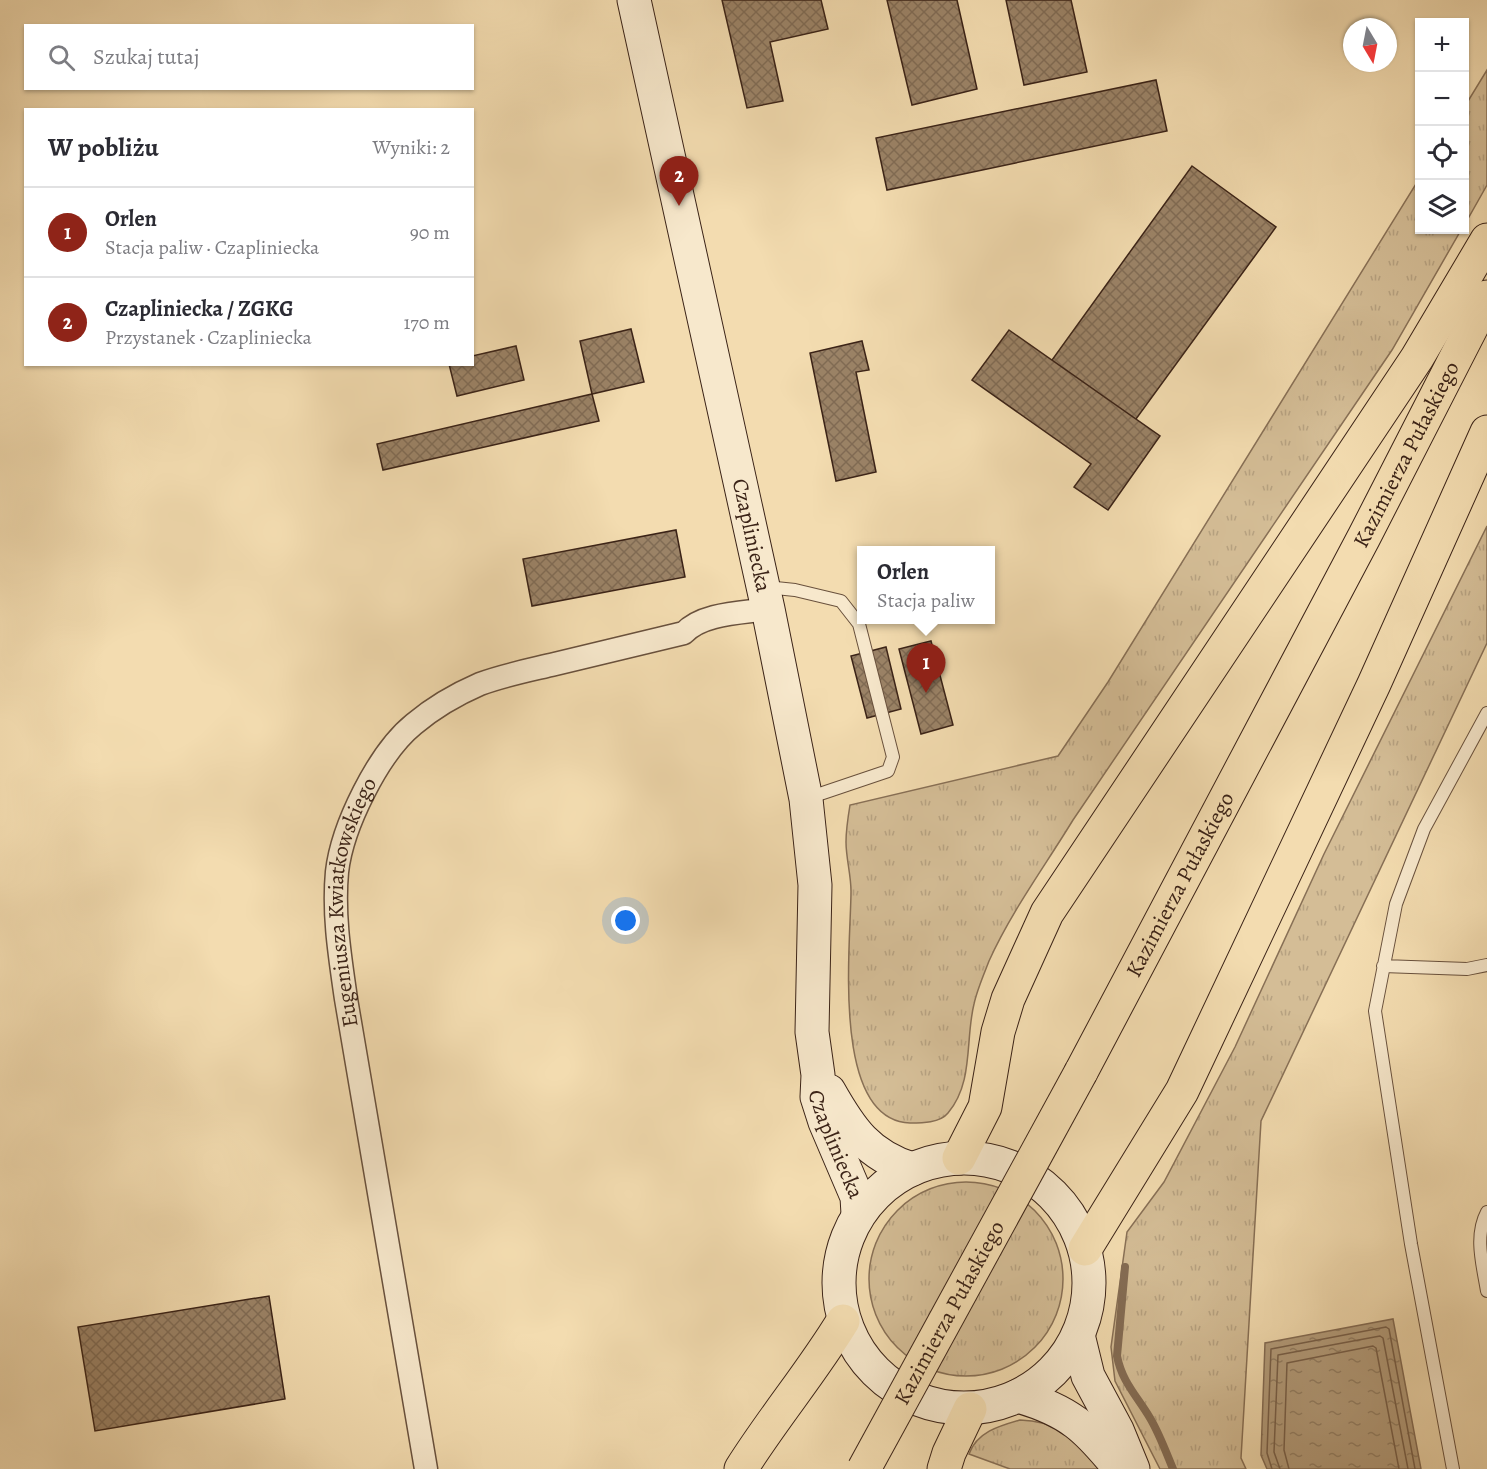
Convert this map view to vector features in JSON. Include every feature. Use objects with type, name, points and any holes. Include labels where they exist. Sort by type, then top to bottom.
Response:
[{"type":"main road","name":"Czapliniecka","points":[[634,0],[766,598],[807,799],[815,885],[812,1032],[818,1075],[818,1097],[822,1113],[857,1197],[858,1214]]},
{"type":"main road","points":[[959,1158],[985,1107],[998,1032],[1008,999],[1047,913],[1417,358],[1487,240]]},
{"type":"main road","name":"Kazimierza Pułaskiego","points":[[864,1469],[1081,1072],[1364,537],[1487,297]]},
{"type":"main road","points":[[1085,1249],[1192,1071],[1374,684],[1487,432]]},
{"type":"main road","name":"Czapliniecka","points":[[818,1075],[841,1113],[871,1150],[889,1161],[912,1169]]},
{"type":"main road","points":[[959,1158],[993,1161],[1024,1173],[1051,1193],[1071,1219],[1085,1249],[1089,1278],[1087,1307],[1078,1335],[1064,1360],[1043,1381],[1018,1396],[994,1405],[970,1409],[929,1404],[891,1386],[862,1358],[843,1321],[839,1275],[843,1248],[858,1214],[891,1181],[912,1169],[935,1161],[959,1158]]},
{"type":"main road","points":[[741,1469],[763,1433],[823,1354],[843,1321]]},
{"type":"main road","points":[[1078,1335],[1088,1376],[1117,1430],[1133,1469]]},
{"type":"main road","points":[[1018,1396],[1047,1404],[1070,1416],[1096,1439],[1120,1469]]},
{"type":"main road","points":[[944,1469],[970,1409]]},
{"type":"street","name":"Eugeniusza Kwiatkowskiego","points":[[426,1469],[346,999],[336,926],[337,873],[341,848],[366,791],[381,764],[412,725],[448,700],[480,684],[684,633],[691,625],[766,598]]},
{"type":"lane","points":[[766,598],[795,590],[841,601],[857,621]]},
{"type":"lane","points":[[807,799],[888,771],[893,757],[859,624]]},
{"type":"lane","points":[[1453,1469],[1411,1244],[1375,1011],[1396,904],[1424,829],[1487,713]]},
{"type":"lane","points":[[1383,966],[1467,969],[1487,965]]},
{"type":"lane","points":[[1487,1212],[1483,1220],[1480,1250],[1487,1291]]},
{"type":"green space","points":[[1487,70],[1487,185],[1469,217],[1469,126],[1469,99]]},
{"type":"green space","points":[[1415,185],[1415,234],[1459,234],[1392,350],[1073,820],[1007,925],[989,961],[975,999],[965,1074],[956,1101],[945,1116],[930,1122],[910,1123],[884,1114],[867,1093],[856,1062],[850,1025],[851,891],[846,842],[850,805],[1058,756],[1108,682]]},
{"type":"green space","points":[[1487,526],[1487,643],[1261,1121],[1241,1458],[1246,1469],[1160,1469],[1115,1381],[1111,1347],[1127,1232],[1164,1182],[1235,1047],[1324,854]]},
{"type":"green space","points":[[956,1182],[976,1182],[1012,1193],[1035,1210],[1047,1225],[1056,1242],[1063,1269],[1063,1289],[1056,1316],[1047,1333],[1035,1348],[1020,1360],[1003,1369],[976,1376],[956,1376],[920,1365],[891,1341],[880,1325],[873,1307],[869,1289],[869,1269],[880,1233],[904,1204],[920,1193],[938,1186]]},
{"type":"green space","points":[[1020,1420],[1047,1424],[1067,1434],[1103,1469],[1010,1469],[969,1454],[977,1440],[983,1435]]},
{"type":"water","points":[[1393,1319],[1421,1469],[1267,1469],[1261,1455],[1265,1343]]},
{"type":"building","points":[[722,0],[821,0],[828,29],[770,42],[783,101],[747,108]]},
{"type":"building","points":[[887,0],[957,0],[977,89],[912,105]]},
{"type":"building","points":[[1006,0],[1071,0],[1087,72],[1024,85]]},
{"type":"building","points":[[1156,80],[1167,131],[887,190],[876,138]]},
{"type":"building","points":[[1192,166],[1276,227],[1136,419],[1052,360]]},
{"type":"building","points":[[631,329],[644,382],[592,394],[580,341]]},
{"type":"building","points":[[1009,330],[1160,436],[1108,510],[1074,487],[1091,464],[972,380]]},
{"type":"building","points":[[862,341],[869,370],[856,372],[876,472],[836,481],[810,353]]},
{"type":"building","points":[[516,346],[524,380],[457,396],[450,366],[474,366],[474,356]]},
{"type":"building","points":[[592,394],[599,421],[383,470],[377,444]]},
{"type":"building","points":[[676,530],[685,577],[532,606],[523,559]]},
{"type":"building","points":[[931,641],[953,725],[921,734],[899,649]]},
{"type":"building","points":[[886,647],[901,709],[867,718],[851,656]]},
{"type":"building","points":[[269,1296],[285,1399],[95,1431],[78,1327]]},
{"type":"waterway","points":[[1125,1267],[1117,1356],[1119,1365],[1126,1381],[1153,1424],[1173,1469]]},
{"type":"place","name":"Czapliniecka / ZGKG","points":[[679,206]]},
{"type":"place","name":"Orlen","points":[[926,693]]}]
